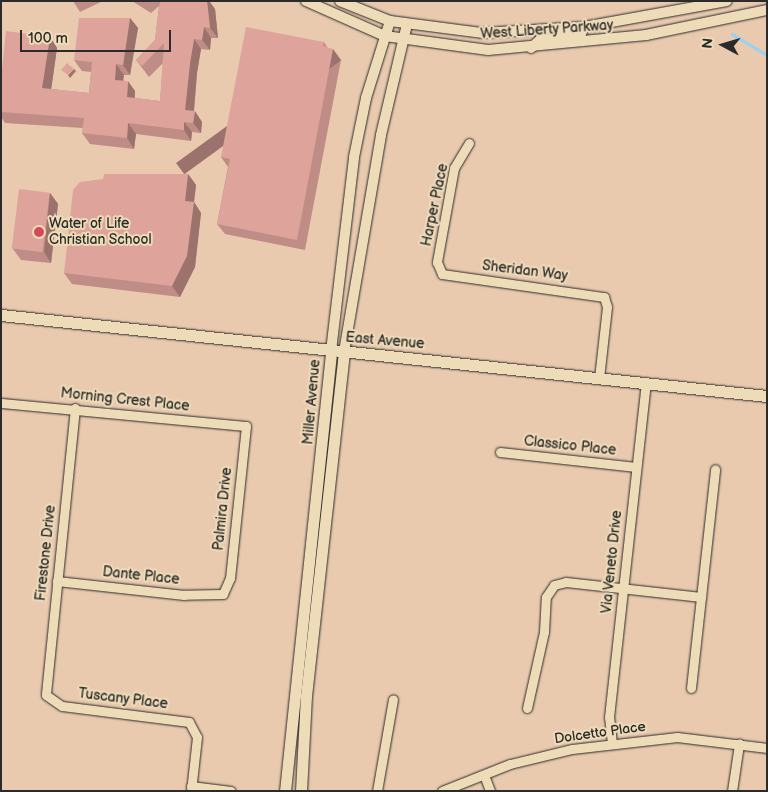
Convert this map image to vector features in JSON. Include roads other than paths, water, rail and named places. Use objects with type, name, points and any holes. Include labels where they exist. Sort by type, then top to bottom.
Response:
[{"type":"main road","name":"East Avenue","points":[[1,315],[767,396]]},
{"type":"main road","name":"Miller Avenue","points":[[286,791],[331,351]]},
{"type":"main road","name":"Miller Avenue","points":[[301,791],[306,696],[344,352]]},
{"type":"street","name":"West Liberty Parkway","points":[[306,1],[385,36],[444,48],[531,48],[665,32],[767,10]]},
{"type":"street","name":"West Liberty Parkway","points":[[340,1],[390,21],[483,33],[584,27],[727,1]]},
{"type":"street","name":"Miller Avenue","points":[[331,351],[354,157],[390,21]]},
{"type":"street","name":"Miller Avenue","points":[[344,352],[381,134],[407,24]]},
{"type":"street","points":[[531,48],[540,40],[580,36],[584,27]]},
{"type":"street","name":"Harper Place","points":[[442,274],[437,262],[454,168],[469,142]]},
{"type":"street","name":"Sheridan Way","points":[[442,274],[604,297],[607,307],[599,378]]},
{"type":"street","name":"Via Veneto Drive","points":[[612,744],[609,717],[646,383]]},
{"type":"street","name":"Morning Crest Place","points":[[1,403],[76,408],[246,426]]},
{"type":"street","name":"Firestone Drive","points":[[49,699],[45,689],[76,408]]},
{"type":"street","name":"Palmira Drive","points":[[223,594],[230,578],[246,426]]},
{"type":"street","name":"Classico Place","points":[[500,452],[636,467]]},
{"type":"street","points":[[691,688],[715,469]]},
{"type":"street","name":"Dante Place","points":[[57,581],[192,596],[223,594]]},
{"type":"street","points":[[527,708],[550,588],[566,582],[701,597]]},
{"type":"street","name":"Tuscany Place","points":[[49,699],[62,706],[182,720],[194,726],[191,788]]},
{"type":"street","points":[[377,791],[393,699]]},
{"type":"street","name":"Dolcetto Place","points":[[442,791],[484,775],[572,749],[677,737],[767,748]]},
{"type":"street","points":[[732,791],[739,744]]},
{"type":"street","points":[[484,775],[490,791]]},
{"type":"street","points":[[191,788],[231,791]]},
{"type":"waterway","points":[[732,34],[767,55]]},
{"type":"place","name":"Water of Life Christian School","points":[[39,232]]}]
